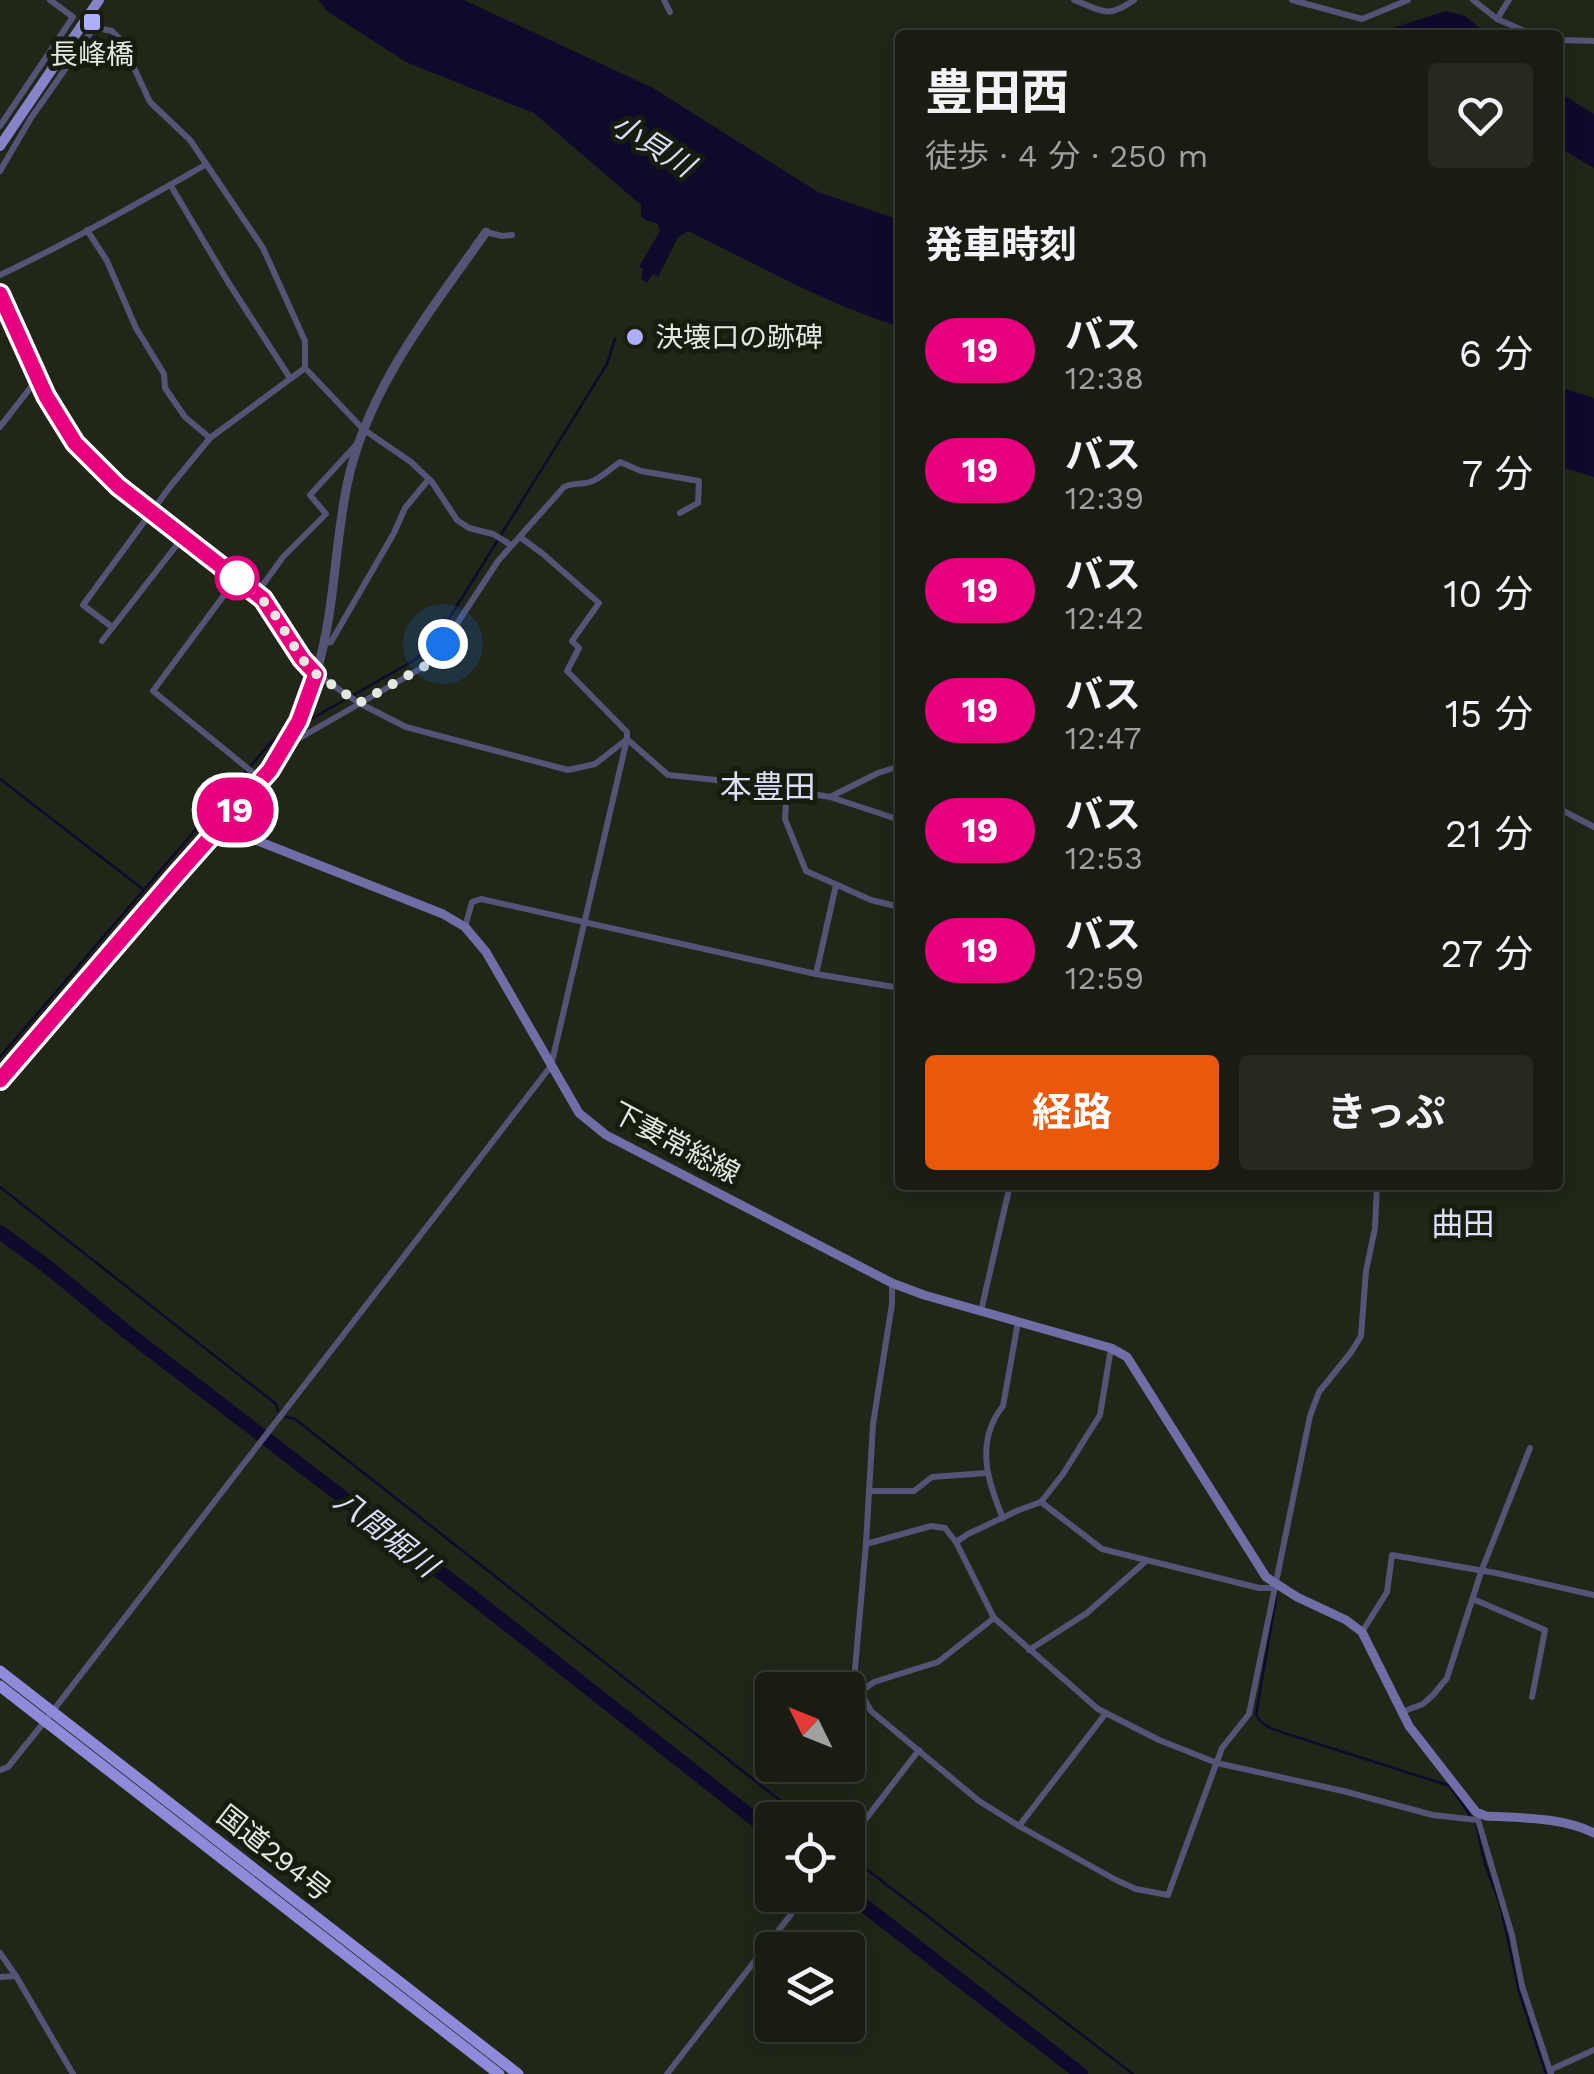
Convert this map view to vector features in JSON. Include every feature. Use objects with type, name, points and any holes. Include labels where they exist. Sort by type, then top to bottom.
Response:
[{"type":"highway","name":"国道294号","points":[[0,1671],[49,1716],[499,2074]]},
{"type":"highway","name":"国道294号","points":[[0,1686],[49,1716],[518,2074]]},
{"type":"main road","points":[[0,146],[98,3]]},
{"type":"main road","points":[[0,294],[56,417],[75,443],[112,482],[257,593],[316,674],[288,742],[262,780],[220,826]]},
{"type":"main road","name":"下妻常総線","points":[[220,826],[443,914],[465,927],[486,952],[579,1113],[606,1135],[892,1283],[1112,1348]]},
{"type":"main road","points":[[1112,1348],[1127,1356],[1139,1372],[1266,1577],[1274,1586],[1346,1620],[1362,1632],[1409,1726],[1479,1817],[1561,1822],[1594,1834]]},
{"type":"street","points":[[0,126],[73,16],[50,0]]},
{"type":"street","points":[[664,0],[670,12]]},
{"type":"street","points":[[1074,0],[1111,13],[1134,0]]},
{"type":"street","points":[[1292,0],[1362,19],[1408,0]]},
{"type":"street","points":[[1474,0],[1497,19],[1522,30]]},
{"type":"street","points":[[1497,19],[1509,0]]},
{"type":"street","points":[[0,171],[93,28],[112,31],[122,40],[150,102],[190,140],[263,248],[304,340],[304,368],[363,429],[429,479],[457,520],[509,544]]},
{"type":"street","points":[[1563,40],[1594,41]]},
{"type":"street","points":[[0,274],[205,165]]},
{"type":"street","points":[[171,186],[290,378]]},
{"type":"street","points":[[87,230],[107,261],[136,328],[164,374],[166,388],[186,417],[210,438]]},
{"type":"street","points":[[512,235],[486,232],[394,366],[373,404],[348,484],[326,643],[316,674],[388,719],[423,733],[568,770],[594,764],[627,739]]},
{"type":"street","points":[[112,627],[83,605],[210,438],[304,368]]},
{"type":"street","points":[[0,427],[38,378]]},
{"type":"street","points":[[257,593],[282,557],[326,514],[310,495],[359,442]]},
{"type":"street","points":[[288,742],[425,666],[509,544],[570,483],[594,481],[620,462],[641,472],[699,481],[698,502],[680,514]]},
{"type":"street","points":[[326,643],[331,642],[405,508],[429,479]]},
{"type":"street","points":[[102,641],[183,537]]},
{"type":"street","points":[[0,1770],[8,1767],[49,1716],[551,1066],[627,739],[626,732],[567,671],[579,648],[572,640],[599,604],[520,537]]},
{"type":"street","points":[[237,578],[153,691],[262,780]]},
{"type":"street","points":[[627,739],[668,775],[830,797],[895,818]]},
{"type":"street","points":[[830,797],[895,768]]},
{"type":"street","points":[[787,790],[785,819],[806,871],[871,900],[895,906]]},
{"type":"street","points":[[1563,811],[1594,827]]},
{"type":"street","points":[[0,1080],[220,826]]},
{"type":"street","points":[[816,974],[836,885]]},
{"type":"street","points":[[465,927],[472,902],[481,898],[816,974],[895,987]]},
{"type":"street","points":[[981,1311],[1009,1190]]},
{"type":"street","points":[[865,1700],[871,1710],[979,1801],[1116,1880],[1168,1895],[1222,1748],[1249,1714],[1310,1416],[1319,1392],[1361,1336],[1377,1190]]},
{"type":"street","points":[[855,1672],[873,1424],[892,1283]]},
{"type":"street","points":[[1002,1518],[988,1482],[986,1457],[989,1434],[1003,1406],[1018,1322]]},
{"type":"street","points":[[956,1542],[1042,1502],[1100,1415],[1112,1348]]},
{"type":"street","points":[[1402,1712],[1423,1704],[1447,1678],[1481,1572],[1530,1448]]},
{"type":"street","points":[[869,1491],[914,1491],[932,1477],[987,1473]]},
{"type":"street","points":[[1042,1502],[1102,1548],[1259,1588],[1274,1586]]},
{"type":"street","points":[[866,1544],[932,1526],[945,1528],[994,1618],[1098,1709],[1159,1740],[1217,1763],[1433,1816],[1479,1817],[1512,1934],[1522,1986],[1551,2072],[1594,2050]]},
{"type":"street","points":[[1362,1632],[1386,1592],[1392,1554],[1594,1596]]},
{"type":"street","points":[[1029,1650],[1088,1613],[1147,1560]]},
{"type":"street","points":[[1473,1599],[1545,1630],[1532,1697]]},
{"type":"street","points":[[865,1688],[938,1662],[994,1618]]},
{"type":"street","points":[[1019,1826],[1106,1713]]},
{"type":"street","points":[[865,1820],[919,1750]]},
{"type":"street","points":[[667,2074],[793,1912]]},
{"type":"street","points":[[0,1953],[72,2074]]},
{"type":"street","points":[[0,1977],[16,1976]]},
{"type":"water","name":"小貝川","points":[[318,0],[464,0],[653,88],[818,192],[895,218],[895,325],[819,295],[688,231],[678,237],[658,277],[653,274],[647,283],[641,279],[643,269],[639,267],[660,231],[658,224],[641,216],[641,205],[534,113],[406,62],[327,11]]},
{"type":"water","points":[[1446,11],[1465,16],[1482,30],[1386,30]]},
{"type":"water","points":[[1563,95],[1594,114],[1594,168],[1563,150]]},
{"type":"water","points":[[1563,389],[1594,398],[1594,477],[1563,468]]},
{"type":"waterway","points":[[311,719],[415,660],[437,638],[607,364],[615,339]]},
{"type":"waterway","points":[[0,1057],[277,738]]},
{"type":"waterway","points":[[0,779],[144,890]]},
{"type":"waterway","points":[[0,1187],[276,1404],[278,1411]]},
{"type":"waterway","name":"八間堀川","points":[[0,1232],[755,1820]]},
{"type":"waterway","points":[[286,1417],[295,1419],[782,1802]]},
{"type":"waterway","points":[[1277,1592],[1256,1715],[1276,1730],[1450,1786],[1476,1824],[1500,1904],[1519,1991],[1546,2074]]},
{"type":"waterway","points":[[865,1868],[1133,2074]]},
{"type":"waterway","name":"八間堀川","points":[[865,1906],[1081,2074]]},
{"type":"bus line","name":"19","points":[[0,294],[56,417],[75,443],[118,486],[263,599],[316,674],[299,721],[270,770],[0,1080]]},
{"type":"place","name":"長峰橋","points":[[92,22]]},
{"type":"place","name":"決壊口の跡碑","points":[[635,337]]},
{"type":"district","name":"本豊田","points":[[768,787]]},
{"type":"district","name":"曲田","points":[[1463,1224]]},
{"type":"route","points":[[237,578],[270,607],[302,659],[316,674],[359,703],[425,666],[443,644]]}]
